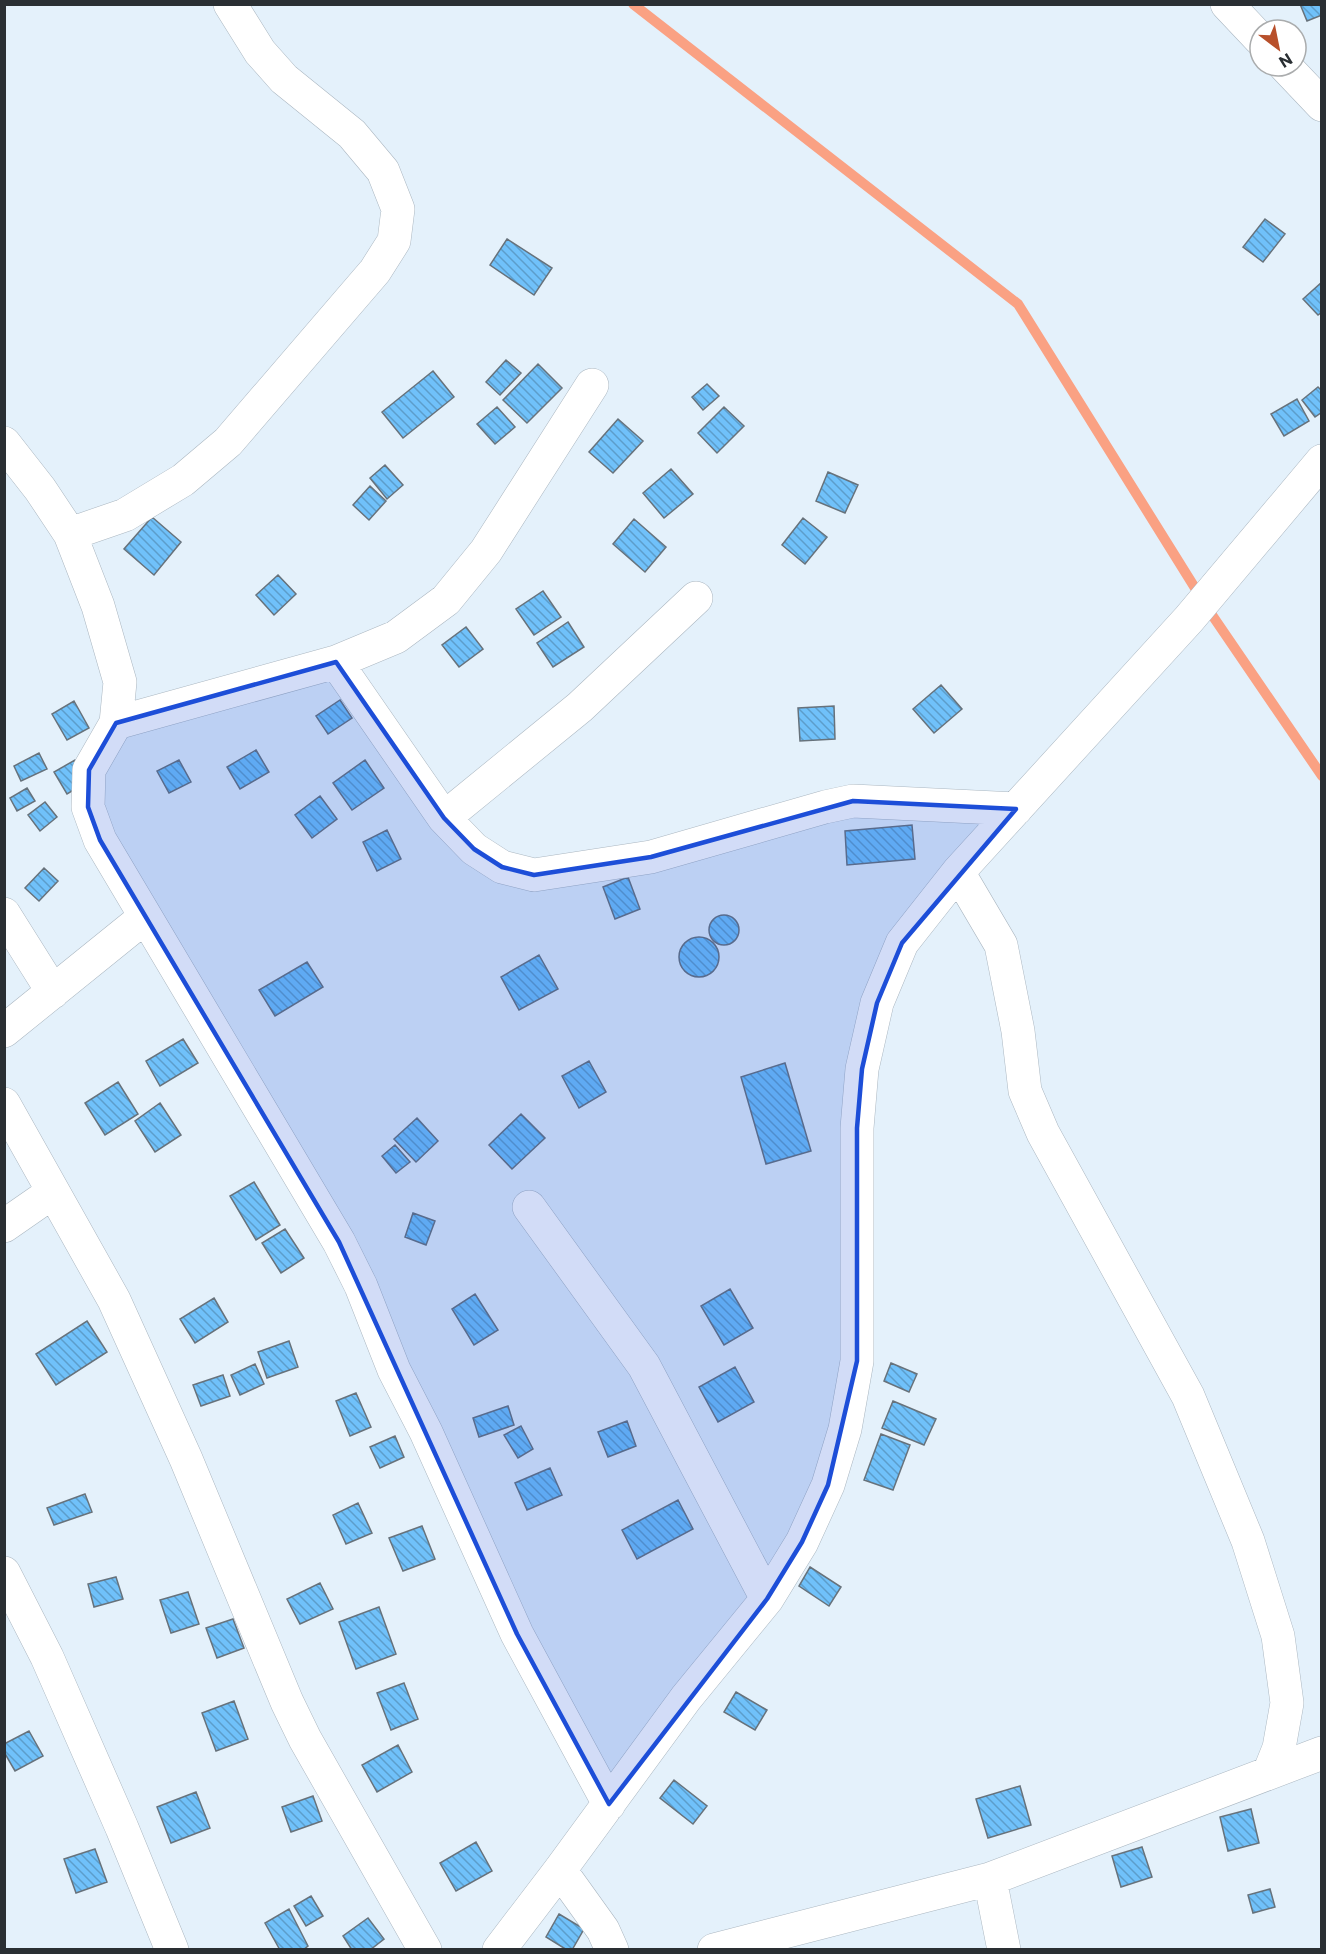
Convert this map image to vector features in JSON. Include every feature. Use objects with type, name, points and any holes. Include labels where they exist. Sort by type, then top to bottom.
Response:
[{"type":"street","points":[[70,534],[125,515],[183,480],[228,442],[375,271],[394,241],[398,209],[383,171],[352,134],[284,79],[260,52],[230,4]]},
{"type":"street","points":[[1227,4],[1248,26]]},
{"type":"street","points":[[1296,78],[1322,105]]},
{"type":"street","points":[[116,723],[336,662],[396,637],[446,600],[486,551],[592,385]]},
{"type":"street","points":[[4,443],[40,489],[70,534],[98,606],[120,682],[116,723],[88,770],[88,807],[100,840],[339,1242],[361,1286],[394,1370],[426,1432],[517,1634],[609,1804]]},
{"type":"street","points":[[499,1950],[686,1698],[767,1599],[802,1542],[828,1485],[847,1418],[857,1361],[857,1128],[862,1070],[876,1002],[902,943],[958,872],[1189,619],[1322,461]]},
{"type":"street","points":[[444,818],[580,706],[696,598]]},
{"type":"street","points":[[336,662],[444,818],[474,849],[502,867],[534,875],[651,856],[853,801],[1016,809]]},
{"type":"street","points":[[958,872],[1000,945],[1018,1031],[1025,1091],[1043,1133],[1188,1396],[1248,1541],[1278,1636],[1287,1702],[1279,1749],[1269,1773]]},
{"type":"street","points":[[4,915],[53,992]]},
{"type":"street","points":[[4,1031],[145,917]]},
{"type":"street","points":[[4,1104],[114,1300],[186,1460],[287,1702],[305,1739],[425,1950]]},
{"type":"street","points":[[4,1226],[53,1192]]},
{"type":"street","points":[[529,1207],[644,1366],[767,1599]]},
{"type":"street","points":[[4,1574],[47,1657],[122,1828],[172,1950]]},
{"type":"street","points":[[714,1950],[990,1879],[1322,1753]]},
{"type":"street","points":[[560,1870],[603,1930],[612,1950]]},
{"type":"street","points":[[990,1879],[1005,1950]]},
{"type":"highlighted area","points":[[336,662],[444,818],[474,849],[502,867],[534,875],[651,857],[853,801],[1016,809],[902,943],[877,1003],[862,1069],[857,1128],[857,1361],[828,1485],[802,1542],[767,1599],[609,1804],[517,1634],[339,1242],[100,840],[88,807],[89,770],[116,723]]},
{"type":"building","points":[[1300,4],[1322,4],[1322,15],[1308,21]]},
{"type":"building","points":[[1265,219],[1285,234],[1263,262],[1243,247]]},
{"type":"building","points":[[507,239],[552,268],[534,295],[490,265]]},
{"type":"building","points":[[1322,282],[1322,312],[1318,315],[1303,299]]},
{"type":"building","points":[[506,360],[521,373],[500,395],[486,382]]},
{"type":"building","points":[[538,364],[562,388],[527,423],[503,400]]},
{"type":"building","points":[[433,371],[454,397],[403,438],[382,412]]},
{"type":"building","points":[[707,384],[719,396],[703,410],[692,397]]},
{"type":"building","points":[[1318,387],[1322,391],[1322,412],[1315,417],[1302,400]]},
{"type":"building","points":[[1297,399],[1309,421],[1284,436],[1271,414]]},
{"type":"building","points":[[497,407],[515,427],[495,444],[477,424]]},
{"type":"building","points":[[724,407],[744,426],[717,453],[698,433]]},
{"type":"building","points":[[618,419],[643,441],[613,473],[589,452]]},
{"type":"building","points":[[385,465],[403,485],[387,499],[370,478]]},
{"type":"building","points":[[671,469],[693,494],[664,518],[643,493]]},
{"type":"building","points":[[828,472],[858,485],[845,513],[816,501]]},
{"type":"building","points":[[370,486],[386,501],[369,520],[353,505]]},
{"type":"building","points":[[152,517],[181,542],[154,575],[124,549]]},
{"type":"building","points":[[803,518],[827,537],[805,564],[782,545]]},
{"type":"building","points":[[634,519],[666,547],[645,572],[613,544]]},
{"type":"building","points":[[278,575],[296,594],[274,615],[256,595]]},
{"type":"building","points":[[543,591],[561,617],[534,635],[516,609]]},
{"type":"building","points":[[568,622],[584,647],[553,667],[537,643]]},
{"type":"building","points":[[466,627],[483,649],[459,667],[442,645]]},
{"type":"building","points":[[941,685],[962,709],[934,733],[913,709]]},
{"type":"building","points":[[340,700],[352,718],[328,734],[316,716]]},
{"type":"building","points":[[74,701],[89,728],[67,740],[52,714]]},
{"type":"building","points":[[834,706],[835,739],[800,741],[798,708]]},
{"type":"building","points":[[256,750],[269,772],[240,789],[227,767]]},
{"type":"building","points":[[39,753],[47,769],[21,781],[14,766]]},
{"type":"building","points":[[75,760],[87,782],[67,794],[54,772]]},
{"type":"building","points":[[179,760],[191,782],[169,793],[157,771]]},
{"type":"building","points":[[365,760],[384,788],[352,810],[333,783]]},
{"type":"building","points":[[27,788],[35,801],[17,811],[10,798]]},
{"type":"building","points":[[320,796],[337,819],[312,838],[295,815]]},
{"type":"building","points":[[45,802],[57,817],[40,831],[28,815]]},
{"type":"building","points":[[912,825],[915,859],[847,865],[845,831]]},
{"type":"building","points":[[387,830],[401,859],[377,871],[363,842]]},
{"type":"building","points":[[44,868],[58,881],[39,901],[25,888]]},
{"type":"building","points":[[628,877],[640,909],[615,919],[603,887]]},
{"type":"building","points":[[724,915],[734,920],[739,930],[734,940],[724,945],[714,940],[709,930],[714,920]]},
{"type":"building","points":[[699,937],[713,943],[719,957],[713,971],[699,977],[685,971],[679,957],[685,943]]},
{"type":"building","points":[[539,955],[558,989],[519,1010],[501,977]]},
{"type":"building","points":[[307,962],[323,987],[275,1016],[259,990]]},
{"type":"building","points":[[183,1039],[198,1063],[160,1086],[146,1061]]},
{"type":"building","points":[[589,1061],[606,1092],[579,1108],[562,1076]]},
{"type":"building","points":[[785,1063],[811,1151],[766,1164],[741,1077]]},
{"type":"building","points":[[118,1082],[138,1114],[105,1135],[85,1103]]},
{"type":"building","points":[[160,1103],[181,1135],[155,1152],[135,1121]]},
{"type":"building","points":[[521,1114],[545,1138],[512,1169],[489,1145]]},
{"type":"building","points":[[417,1118],[438,1141],[416,1162],[394,1139]]},
{"type":"building","points":[[395,1145],[410,1162],[396,1173],[382,1156]]},
{"type":"building","points":[[254,1182],[280,1225],[256,1240],[230,1196]]},
{"type":"building","points":[[413,1213],[435,1221],[426,1245],[405,1237]]},
{"type":"building","points":[[285,1229],[304,1258],[281,1273],[262,1243]]},
{"type":"building","points":[[730,1289],[753,1328],[724,1345],[701,1306]]},
{"type":"building","points":[[475,1294],[498,1330],[474,1345],[452,1309]]},
{"type":"building","points":[[214,1298],[228,1322],[195,1343],[180,1319]]},
{"type":"building","points":[[87,1321],[107,1352],[56,1385],[36,1354]]},
{"type":"building","points":[[289,1341],[298,1367],[267,1378],[258,1352]]},
{"type":"building","points":[[891,1363],[917,1374],[909,1392],[884,1381]]},
{"type":"building","points":[[255,1364],[264,1384],[240,1395],[231,1375]]},
{"type":"building","points":[[735,1367],[754,1402],[718,1422],[699,1387]]},
{"type":"building","points":[[223,1375],[230,1396],[201,1406],[193,1385]]},
{"type":"building","points":[[356,1393],[371,1427],[350,1436],[336,1401]]},
{"type":"building","points":[[893,1401],[936,1419],[924,1445],[882,1428]]},
{"type":"building","points":[[508,1406],[514,1425],[479,1437],[473,1418]]},
{"type":"building","points":[[627,1421],[636,1446],[608,1457],[598,1432]]},
{"type":"building","points":[[521,1426],[533,1449],[518,1458],[504,1435]]},
{"type":"building","points":[[881,1434],[910,1445],[893,1490],[864,1480]]},
{"type":"building","points":[[395,1436],[404,1457],[380,1468],[370,1447]]},
{"type":"building","points":[[550,1468],[562,1495],[527,1510],[515,1483]]},
{"type":"building","points":[[85,1494],[92,1512],[54,1525],[47,1508]]},
{"type":"building","points":[[678,1500],[693,1529],[637,1559],[622,1530]]},
{"type":"building","points":[[358,1503],[372,1533],[346,1544],[333,1515]]},
{"type":"building","points":[[422,1526],[435,1559],[403,1571],[389,1538]]},
{"type":"building","points":[[810,1567],[841,1587],[829,1606],[799,1586]]},
{"type":"building","points":[[116,1577],[123,1599],[94,1607],[88,1584]]},
{"type":"building","points":[[320,1583],[333,1609],[300,1624],[287,1599]]},
{"type":"building","points":[[188,1592],[199,1624],[171,1633],[160,1600]]},
{"type":"building","points":[[379,1607],[396,1654],[356,1669],[339,1622]]},
{"type":"building","points":[[233,1619],[244,1648],[217,1658],[206,1628]]},
{"type":"building","points":[[404,1683],[418,1719],[391,1730],[377,1693]]},
{"type":"building","points":[[736,1692],[767,1710],[755,1730],[724,1712]]},
{"type":"building","points":[[234,1701],[248,1739],[216,1751],[202,1713]]},
{"type":"building","points":[[29,1731],[43,1756],[15,1771],[4,1752],[4,1744]]},
{"type":"building","points":[[398,1745],[412,1772],[377,1792],[362,1765]]},
{"type":"building","points":[[674,1780],[707,1806],[693,1824],[660,1798]]},
{"type":"building","points":[[1020,1786],[1031,1825],[988,1838],[976,1799]]},
{"type":"building","points":[[196,1792],[210,1828],[171,1843],[157,1807]]},
{"type":"building","points":[[313,1796],[322,1821],[291,1832],[282,1807]]},
{"type":"building","points":[[1251,1809],[1259,1843],[1228,1851],[1220,1817]]},
{"type":"building","points":[[476,1842],[492,1871],[456,1891],[440,1863]]},
{"type":"building","points":[[1142,1847],[1152,1877],[1121,1887],[1112,1856]]},
{"type":"building","points":[[95,1849],[107,1882],[76,1893],[64,1859]]},
{"type":"building","points":[[1270,1889],[1275,1907],[1253,1913],[1248,1895]]},
{"type":"building","points":[[311,1896],[323,1916],[306,1926],[294,1906]]},
{"type":"building","points":[[289,1909],[308,1946],[303,1950],[280,1950],[265,1923]]},
{"type":"building","points":[[559,1914],[584,1929],[572,1950],[567,1950],[546,1937]]},
{"type":"building","points":[[368,1918],[384,1939],[370,1950],[352,1950],[343,1936]]},
{"type":"waterway","points":[[633,4],[1018,304],[1210,612],[1322,776]]}]
